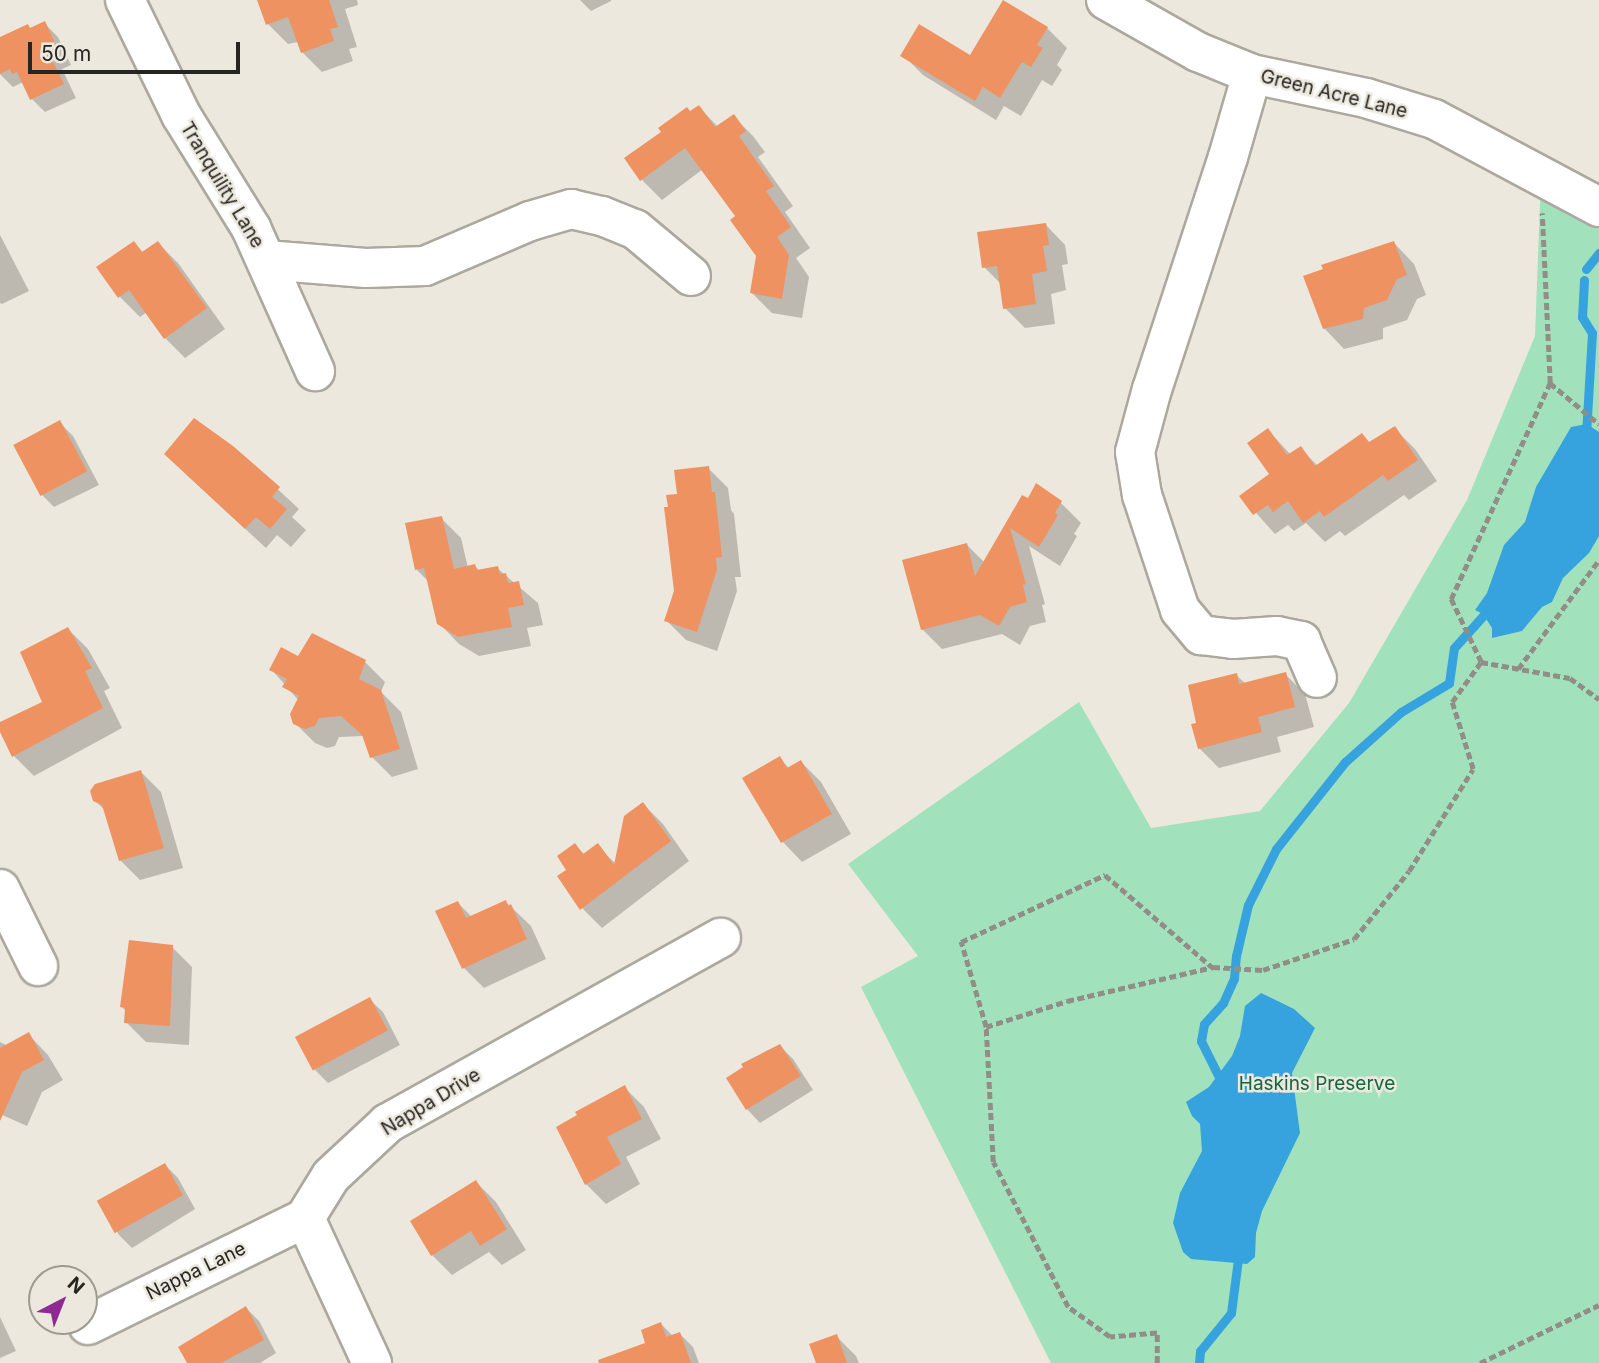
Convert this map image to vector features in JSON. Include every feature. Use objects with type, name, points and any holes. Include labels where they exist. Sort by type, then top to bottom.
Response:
[{"type":"street","name":"Tranquility Lane","points":[[125,0],[181,115],[251,228],[314,371]]},
{"type":"street","name":"Green Acre Lane","points":[[1106,0],[1198,52],[1252,74],[1366,98],[1434,119],[1599,207]]},
{"type":"street","points":[[1252,74],[1228,157],[1152,389],[1135,452],[1142,495],[1180,610],[1201,635],[1233,639],[1277,636],[1301,641],[1317,678]]},
{"type":"street","points":[[266,260],[366,268],[425,265],[530,221],[571,209],[602,216],[635,229],[691,276]]},
{"type":"street","points":[[0,889],[38,966]]},
{"type":"street","name":"Nappa Drive","points":[[305,1217],[331,1176],[388,1123],[722,939]]},
{"type":"street","points":[[305,1217],[372,1363]]},
{"type":"street","name":"Nappa Lane","points":[[98,1320],[305,1217]]},
{"type":"path","points":[[1481,662],[1451,599],[1550,383],[1541,178]]},
{"type":"path","points":[[1550,383],[1599,424]]},
{"type":"path","points":[[1518,669],[1599,560]]},
{"type":"path","points":[[1481,662],[1570,678],[1599,699]]},
{"type":"path","points":[[986,1027],[1067,1001],[1213,967],[1263,970],[1354,940],[1409,871],[1473,769],[1452,702],[1481,662]]},
{"type":"path","points":[[1157,1363],[1157,1333],[1110,1337],[1068,1307],[993,1162],[986,1027],[961,942],[1105,875],[1213,967]]},
{"type":"path","points":[[1480,1363],[1599,1305]]},
{"type":"green space","name":"Haskins Preserve","points":[[1541,178],[1599,200],[1599,1363],[1051,1363],[861,987],[918,956],[848,864],[1079,702],[1151,828],[1260,811],[1349,703],[1467,500],[1535,336]]},
{"type":"water","points":[[1587,424],[1599,432],[1599,536],[1589,553],[1563,578],[1552,602],[1542,607],[1522,631],[1492,638],[1492,628],[1483,614],[1475,610],[1487,593],[1504,545],[1525,522],[1536,487],[1571,427]]},
{"type":"water","points":[[1261,993],[1294,1009],[1315,1028],[1292,1073],[1300,1133],[1262,1211],[1256,1233],[1255,1257],[1247,1264],[1191,1259],[1183,1252],[1173,1223],[1180,1193],[1202,1151],[1200,1124],[1192,1116],[1186,1102],[1209,1087],[1232,1056],[1240,1036],[1245,1006]]},
{"type":"building","points":[[257,0],[329,0],[338,27],[330,29],[334,41],[301,53],[288,17],[266,25]]},
{"type":"building","points":[[1003,0],[1048,27],[1037,45],[1043,48],[1031,67],[1022,62],[1000,98],[983,87],[975,101],[900,56],[919,24],[970,55]]},
{"type":"building","points":[[45,21],[59,52],[50,56],[64,84],[30,100],[17,72],[12,74],[10,69],[0,74],[0,37],[28,24],[30,28]]},
{"type":"building","points":[[699,105],[715,127],[734,114],[746,131],[739,136],[774,186],[766,191],[791,227],[777,237],[789,255],[782,299],[750,293],[756,256],[730,220],[735,216],[685,148],[640,181],[624,158],[661,132],[658,128],[687,107],[690,111]]},
{"type":"building","points":[[1046,223],[1049,245],[1043,246],[1047,271],[1032,274],[1036,304],[1003,309],[997,266],[982,268],[977,232]]},
{"type":"building","points":[[134,241],[142,252],[158,241],[207,308],[164,339],[129,290],[118,298],[96,267]]},
{"type":"building","points":[[1394,241],[1407,275],[1397,279],[1387,300],[1364,308],[1363,319],[1323,329],[1303,276],[1323,269],[1321,265]]},
{"type":"building","points":[[194,418],[233,446],[280,487],[272,497],[287,509],[270,529],[256,517],[245,529],[164,454]]},
{"type":"building","points":[[60,420],[87,471],[40,496],[13,445]]},
{"type":"building","points":[[1395,426],[1418,460],[1388,481],[1383,475],[1324,517],[1320,511],[1303,523],[1288,501],[1273,512],[1268,505],[1253,515],[1239,496],[1269,474],[1247,443],[1268,428],[1287,455],[1301,446],[1315,466],[1362,433],[1369,442]]},
{"type":"building","points":[[709,466],[712,492],[715,492],[722,557],[716,558],[717,570],[697,632],[664,621],[674,591],[664,507],[668,507],[666,495],[677,494],[674,470]]},
{"type":"building","points":[[1036,483],[1062,501],[1055,513],[1058,515],[1039,547],[1010,528],[1026,584],[1023,585],[1027,602],[1010,607],[999,626],[980,615],[921,630],[902,560],[967,543],[975,576],[1022,495],[1028,498]]},
{"type":"building","points":[[442,516],[454,569],[475,564],[477,570],[498,566],[500,574],[506,573],[508,583],[519,581],[524,605],[508,608],[512,627],[458,637],[437,624],[424,568],[415,570],[405,523]]},
{"type":"building","points":[[68,627],[92,668],[85,671],[103,708],[12,757],[0,732],[0,722],[42,702],[20,652]]},
{"type":"building","points":[[312,633],[366,660],[359,679],[381,690],[400,749],[370,758],[362,735],[341,716],[319,718],[315,726],[305,729],[293,724],[290,714],[299,696],[282,687],[287,679],[269,670],[281,647],[298,656]]},
{"type":"building","points":[[1286,672],[1295,707],[1258,717],[1262,732],[1198,749],[1191,724],[1196,723],[1188,685],[1237,673],[1239,684]]},
{"type":"building","points":[[780,756],[787,768],[801,760],[832,814],[781,843],[742,778]]},
{"type":"building","points":[[141,770],[164,848],[119,861],[102,805],[93,801],[90,791],[95,784]]},
{"type":"building","points":[[643,802],[671,841],[580,910],[557,876],[566,870],[557,856],[575,843],[583,854],[598,843],[614,865],[624,816]]},
{"type":"building","points":[[506,900],[508,906],[511,904],[527,939],[462,969],[435,911],[458,901],[466,918]]},
{"type":"building","points":[[129,940],[173,945],[170,1026],[124,1023],[125,1008],[120,1007]]},
{"type":"building","points":[[370,997],[388,1031],[313,1070],[295,1037]]},
{"type":"building","points":[[29,1032],[44,1060],[22,1072],[0,1121],[0,1048]]},
{"type":"building","points":[[780,1044],[801,1076],[746,1110],[726,1078],[743,1067],[741,1064]]},
{"type":"building","points":[[625,1085],[642,1119],[607,1137],[621,1164],[585,1185],[556,1127],[577,1115],[575,1112]]},
{"type":"building","points":[[165,1163],[183,1195],[115,1233],[97,1201]]},
{"type":"building","points":[[476,1180],[507,1229],[480,1246],[471,1231],[431,1256],[410,1221]]},
{"type":"building","points":[[246,1306],[264,1340],[221,1363],[187,1363],[178,1347]]},
{"type":"building","points":[[661,1322],[666,1337],[680,1332],[691,1363],[599,1363],[598,1360],[645,1343],[641,1330]]},
{"type":"building","points":[[837,1334],[847,1363],[816,1363],[809,1344]]},
{"type":"waterway","points":[[1586,269],[1599,253]]},
{"type":"waterway","points":[[1584,280],[1582,317],[1592,333],[1586,435]]},
{"type":"waterway","points":[[1222,1083],[1201,1041],[1204,1024],[1223,1003],[1234,978],[1236,956],[1248,905],[1276,849],[1345,762],[1401,712],[1449,683],[1454,648],[1490,608]]},
{"type":"waterway","points":[[1199,1363],[1200,1351],[1231,1313],[1239,1251]]}]
